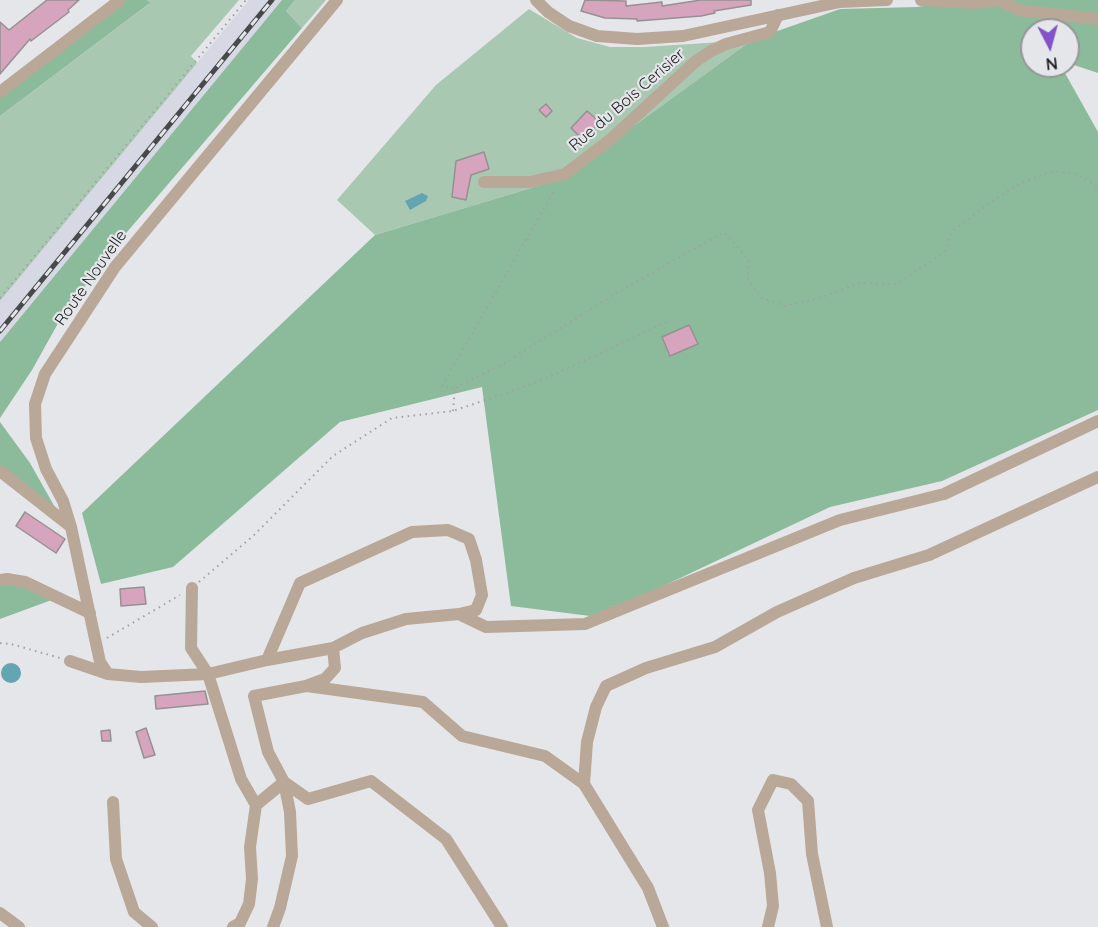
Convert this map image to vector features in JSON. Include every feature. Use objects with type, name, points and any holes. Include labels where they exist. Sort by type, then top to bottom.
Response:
[{"type":"street","points":[[0,92],[120,0]]},
{"type":"street","name":"Route Nouvelle","points":[[108,674],[100,662],[71,526],[63,501],[45,469],[36,438],[35,404],[45,374],[115,267],[337,0]]},
{"type":"street","points":[[537,0],[548,12],[569,26],[597,36],[637,39],[682,36],[840,2],[887,0]]},
{"type":"street","points":[[921,0],[975,3],[1000,0],[1018,10],[1098,19]]},
{"type":"street","name":"Rue du Bois Cerisier","points":[[484,182],[530,182],[565,174],[611,139],[696,61],[726,44],[770,32],[778,15]]},
{"type":"street","points":[[459,614],[486,627],[585,624],[840,520],[944,494],[1098,421]]},
{"type":"street","points":[[0,471],[71,526]]},
{"type":"street","points":[[584,784],[587,742],[596,707],[606,686],[646,668],[715,647],[777,612],[854,578],[929,555],[1098,477]]},
{"type":"street","points":[[70,661],[108,674],[141,677],[208,674],[333,648],[362,633],[406,620],[476,610],[482,595],[476,560],[469,539],[448,530],[412,532],[300,583],[267,660]]},
{"type":"street","points":[[0,580],[25,582],[90,613]]},
{"type":"street","points":[[192,588],[192,648],[208,674],[241,779],[256,805],[250,847],[252,879],[249,904],[240,923],[233,927]]},
{"type":"street","points":[[273,927],[280,908],[292,856],[290,812],[284,782],[268,752],[254,696],[306,686],[325,679],[335,668],[333,648]]},
{"type":"street","points":[[306,686],[423,702],[462,736],[545,756],[584,784],[648,888],[663,927]]},
{"type":"street","points":[[284,782],[308,799],[371,780],[446,838],[502,927]]},
{"type":"street","points":[[768,927],[772,895],[758,810],[773,780],[791,784],[807,801],[812,854],[827,927]]},
{"type":"street","points":[[256,805],[284,782]]},
{"type":"street","points":[[113,802],[116,860],[134,912],[152,927]]},
{"type":"street","points":[[0,913],[19,927]]},
{"type":"path","points":[[0,298],[246,0]]},
{"type":"path","points":[[565,174],[442,386],[455,388],[505,363],[614,295],[724,232],[749,260],[748,280],[762,298],[785,306],[823,297],[859,283],[897,284],[944,252],[952,231],[1021,183],[1042,175],[1053,171],[1077,174],[1098,187]]},
{"type":"path","points":[[192,588],[254,536],[333,456],[392,418],[453,411],[538,382],[671,320]]},
{"type":"path","points":[[453,411],[455,388]]},
{"type":"shaded area","points":[[249,0],[282,0],[0,342],[0,301]]},
{"type":"green space","points":[[120,0],[147,0],[150,3],[0,116],[0,92]]},
{"type":"green space","points":[[147,0],[239,0],[191,56],[197,63],[0,301],[0,116],[149,4]]},
{"type":"green space","points":[[282,0],[295,0],[286,11],[302,28],[121,239],[61,318],[32,370],[0,418],[0,342]]},
{"type":"green space","points":[[295,0],[326,0],[302,28],[286,11]]},
{"type":"green space","points":[[959,0],[1098,0],[1098,73],[1080,67],[1080,18],[1020,18],[1020,78],[1068,78],[1098,132],[1098,410],[942,481],[830,507],[598,617],[511,606],[482,387],[340,422],[173,567],[101,584],[82,513],[375,235],[561,179],[752,40],[840,9],[917,7]]},
{"type":"green space","points":[[529,9],[577,38],[610,47],[752,40],[561,179],[375,235],[337,200],[436,85]]},
{"type":"green space","points":[[0,422],[30,463],[57,511],[0,465]]},
{"type":"green space","points":[[0,580],[57,598],[0,619]]},
{"type":"water","points":[[422,193],[428,196],[426,201],[410,210],[405,201]]},
{"type":"water","points":[[7,663],[15,663],[21,669],[21,677],[15,683],[7,683],[1,677],[1,669]]},
{"type":"building","points":[[47,0],[79,0],[68,10],[69,12],[31,41],[30,39],[0,74],[0,22],[9,30]]},
{"type":"building","points":[[585,0],[626,1],[626,6],[662,2],[662,6],[701,0],[751,0],[751,5],[714,11],[715,13],[701,16],[637,21],[637,19],[605,18],[581,11]]},
{"type":"building","points":[[546,104],[552,111],[546,117],[539,110]]},
{"type":"building","points":[[587,111],[600,122],[583,140],[571,128]]},
{"type":"building","points":[[484,152],[489,169],[471,175],[466,200],[452,197],[456,161]]},
{"type":"building","points":[[689,325],[698,344],[670,356],[662,337]]},
{"type":"building","points":[[25,512],[65,539],[56,553],[16,526]]},
{"type":"building","points":[[144,587],[146,604],[121,606],[120,589]]},
{"type":"building","points":[[205,691],[208,704],[156,709],[155,696]]},
{"type":"building","points":[[146,728],[155,755],[144,758],[136,732]]},
{"type":"building","points":[[110,730],[111,741],[102,741],[101,731]]},
{"type":"railway","points":[[0,331],[272,0]]}]
